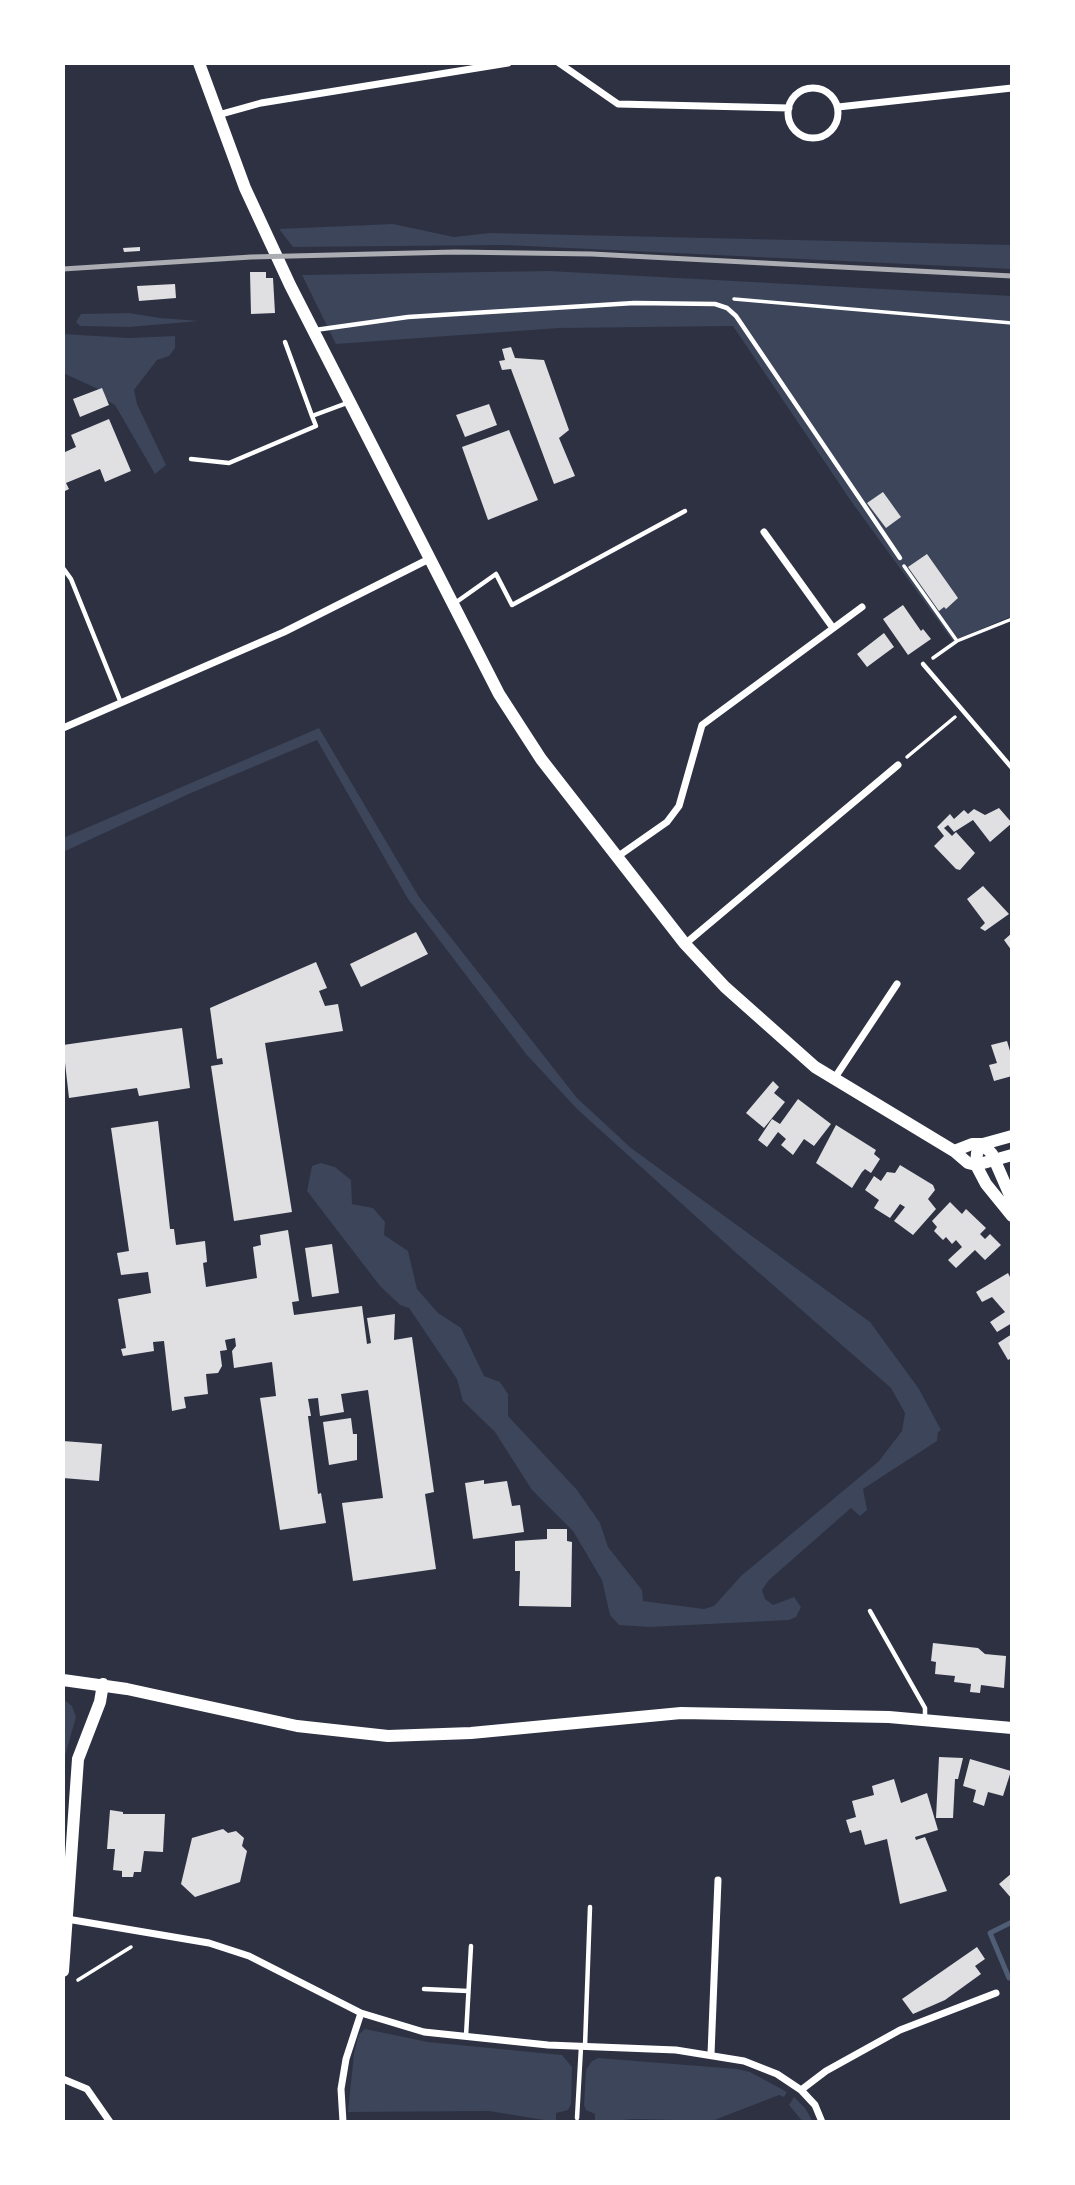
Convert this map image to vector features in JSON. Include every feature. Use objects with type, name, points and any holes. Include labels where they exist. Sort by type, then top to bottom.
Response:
[{"type":"main road","points":[[199,63],[257,216],[290,285],[453,604],[522,732],[685,944],[725,987],[834,1080],[954,1151],[968,1163],[976,1165],[996,1162],[1012,1155]]},
{"type":"main road","points":[[954,1151],[972,1144],[983,1144],[1012,1136]]},
{"type":"main road","points":[[983,1144],[996,1162],[1012,1200]]},
{"type":"main road","points":[[983,1144],[977,1153],[976,1165],[986,1184],[1012,1216]]},
{"type":"main road","points":[[63,1680],[103,1684],[297,1726],[388,1736],[461,1733],[681,1713],[925,1719],[1012,1728]]},
{"type":"main road","points":[[63,1971],[78,1759],[100,1702],[103,1684]]},
{"type":"street","points":[[218,115],[274,101],[508,63]]},
{"type":"street","points":[[559,63],[618,104],[789,108]]},
{"type":"street","points":[[810,88],[829,94],[838,107],[834,127],[825,135],[810,138],[797,133],[792,126],[789,108],[796,94],[810,88]]},
{"type":"street","points":[[838,107],[1012,88]]},
{"type":"street","points":[[764,532],[833,628]]},
{"type":"street","points":[[63,728],[284,632],[431,558]]},
{"type":"street","points":[[617,857],[667,821],[679,806],[702,725],[862,607]]},
{"type":"street","points":[[685,944],[898,765]]},
{"type":"street","points":[[834,1080],[897,984]]},
{"type":"street","points":[[711,2054],[718,1880]]},
{"type":"street","points":[[67,1919],[146,1930],[219,1946],[274,1968],[361,2013],[398,2026],[466,2037],[711,2054],[761,2066],[801,2090],[815,2105],[822,2122]]},
{"type":"street","points":[[801,2090],[826,2071],[900,2031],[996,1993]]},
{"type":"street","points":[[343,2122],[341,2089],[346,2059],[361,2013]]},
{"type":"street","points":[[63,2079],[87,2090],[110,2122]]},
{"type":"lane","points":[[314,330],[366,321],[454,313],[634,303],[715,304],[736,316],[900,558]]},
{"type":"lane","points":[[191,459],[229,463],[316,426],[285,342]]},
{"type":"lane","points":[[312,416],[351,402]]},
{"type":"lane","points":[[453,604],[496,574],[512,605],[685,511]]},
{"type":"lane","points":[[63,568],[71,579],[122,704]]},
{"type":"lane","points":[[923,664],[1012,768]]},
{"type":"lane","points":[[870,1611],[925,1708],[925,1719]]},
{"type":"lane","points":[[577,2118],[590,1906]]},
{"type":"lane","points":[[466,2037],[471,1946]]},
{"type":"lane","points":[[424,1989],[468,1991]]},
{"type":"path","points":[[715,304],[741,298],[1012,323]]},
{"type":"path","points":[[900,558],[957,641]]},
{"type":"path","points":[[923,664],[957,641],[1012,619]]},
{"type":"path","points":[[898,765],[962,711]]},
{"type":"path","points":[[78,1980],[131,1947]]},
{"type":"shaded area","points":[[393,224],[454,237],[490,233],[1012,245],[1012,269],[505,245],[293,247],[279,229]]},
{"type":"shaded area","points":[[549,271],[1012,296],[1012,616],[953,641],[851,501],[733,326],[559,328],[336,344],[302,275]]},
{"type":"shaded area","points":[[129,313],[199,321],[129,327],[80,326],[76,322],[81,314]]},
{"type":"shaded area","points":[[63,334],[129,338],[175,336],[175,348],[169,356],[157,360],[134,390],[137,404],[166,465],[155,474],[115,405],[105,399],[98,389],[63,373]]},
{"type":"shaded area","points":[[319,728],[419,897],[577,1098],[631,1148],[870,1322],[919,1389],[941,1430],[938,1432],[937,1441],[863,1489],[867,1510],[860,1516],[851,1508],[769,1580],[762,1590],[765,1599],[773,1605],[794,1597],[801,1607],[796,1617],[789,1620],[649,1627],[619,1625],[610,1615],[602,1580],[573,1531],[532,1490],[495,1432],[463,1401],[457,1379],[409,1308],[400,1305],[380,1286],[307,1191],[312,1166],[321,1163],[335,1167],[351,1180],[352,1204],[373,1208],[385,1222],[384,1235],[408,1251],[417,1289],[438,1313],[461,1328],[484,1376],[500,1382],[508,1394],[508,1416],[577,1490],[600,1523],[608,1547],[642,1590],[643,1601],[704,1609],[714,1606],[741,1576],[879,1461],[902,1431],[905,1413],[891,1388],[577,1109],[526,1054],[408,899],[317,740],[191,793],[63,852],[63,838]]},
{"type":"shaded area","points":[[63,1699],[72,1706],[76,1717],[63,1763]]},
{"type":"shaded area","points":[[365,2029],[428,2042],[562,2055],[572,2067],[571,2104],[568,2110],[556,2113],[556,2122],[489,2111],[348,2112],[354,2053],[359,2034]]},
{"type":"shaded area","points":[[598,2058],[737,2069],[750,2072],[787,2092],[784,2097],[779,2095],[712,2121],[635,2119],[595,2122],[595,2114],[586,2110],[584,2105],[586,2070],[592,2061]]},
{"type":"shaded area","points":[[794,2097],[805,2108],[813,2122],[803,2122],[789,2105]]},
{"type":"building","points":[[140,247],[140,251],[124,252],[123,248]]},
{"type":"building","points":[[250,272],[266,272],[266,278],[273,278],[275,313],[251,314]]},
{"type":"building","points":[[175,284],[176,298],[139,301],[137,286]]},
{"type":"building","points":[[511,347],[515,358],[544,360],[569,430],[559,438],[575,476],[554,484],[511,369],[502,370],[499,361],[505,360],[502,349]]},
{"type":"building","points":[[102,388],[109,405],[80,417],[73,399]]},
{"type":"building","points":[[489,404],[497,425],[465,437],[456,415]]},
{"type":"building","points":[[109,419],[131,471],[105,482],[100,469],[66,483],[69,489],[63,492],[63,453],[76,447],[71,435]]},
{"type":"building","points":[[509,430],[538,500],[488,520],[462,447]]},
{"type":"building","points":[[883,492],[901,517],[886,528],[867,503]]},
{"type":"building","points":[[927,554],[958,598],[946,609],[944,607],[939,611],[908,567]]},
{"type":"building","points":[[903,605],[921,631],[923,629],[931,639],[908,655],[883,619]]},
{"type":"building","points":[[884,633],[894,647],[867,667],[857,654]]},
{"type":"building","points":[[999,808],[1012,823],[990,842],[973,820],[954,832],[948,825],[944,828],[952,836],[956,832],[975,853],[960,870],[934,846],[944,836],[937,827],[950,814],[954,819],[964,810],[968,814],[974,809],[985,815]]},
{"type":"building","points":[[983,886],[1009,914],[985,931],[980,928],[985,923],[967,899]]},
{"type":"building","points":[[416,932],[428,954],[361,987],[350,964]]},
{"type":"building","points":[[1012,933],[1012,951],[1004,940]]},
{"type":"building","points":[[316,962],[327,988],[319,991],[325,1006],[338,1004],[343,1031],[265,1043],[292,1212],[234,1221],[211,1066],[223,1064],[222,1058],[217,1059],[210,1008]]},
{"type":"building","points":[[182,1028],[190,1088],[139,1096],[137,1088],[69,1098],[63,1045]]},
{"type":"building","points":[[1007,1041],[1010,1051],[1012,1050],[1012,1076],[994,1081],[989,1065],[997,1063],[991,1045]]},
{"type":"building","points":[[773,1081],[779,1087],[774,1093],[785,1102],[764,1128],[746,1113]]},
{"type":"building","points":[[798,1099],[831,1124],[814,1146],[804,1139],[793,1155],[781,1145],[786,1139],[778,1132],[767,1147],[758,1140],[772,1119],[780,1124]]},
{"type":"building","points":[[158,1121],[170,1229],[174,1229],[176,1245],[205,1241],[207,1262],[203,1263],[206,1287],[257,1278],[253,1247],[261,1245],[260,1235],[288,1230],[299,1301],[292,1302],[294,1315],[362,1306],[367,1344],[371,1343],[367,1318],[395,1314],[394,1340],[412,1337],[434,1492],[425,1494],[436,1569],[353,1581],[342,1503],[383,1498],[368,1390],[341,1394],[344,1412],[320,1416],[318,1398],[308,1399],[318,1494],[321,1493],[326,1523],[280,1530],[260,1398],[276,1396],[272,1362],[234,1368],[232,1351],[236,1346],[235,1338],[225,1340],[227,1350],[220,1351],[222,1366],[218,1373],[206,1374],[208,1394],[184,1397],[186,1408],[172,1411],[164,1341],[153,1342],[154,1351],[123,1356],[121,1349],[126,1348],[118,1299],[151,1293],[148,1272],[121,1275],[117,1253],[129,1251],[111,1128]]},
{"type":"building","points":[[836,1125],[876,1150],[874,1154],[880,1159],[871,1173],[865,1169],[862,1172],[852,1188],[816,1163]]},
{"type":"building","points":[[900,1165],[933,1185],[935,1190],[928,1199],[936,1209],[913,1235],[894,1221],[905,1207],[900,1204],[890,1218],[874,1208],[879,1200],[865,1190],[874,1176],[881,1181],[887,1172],[895,1173]]},
{"type":"building","points":[[950,1202],[962,1214],[966,1209],[986,1228],[980,1234],[985,1239],[990,1234],[1001,1245],[985,1260],[975,1250],[956,1268],[948,1260],[962,1247],[956,1240],[952,1244],[946,1237],[943,1240],[934,1231],[937,1227],[932,1221]]},
{"type":"building","points":[[332,1244],[339,1293],[312,1297],[305,1248]]},
{"type":"building","points":[[1008,1273],[1012,1281],[1012,1323],[997,1332],[990,1322],[1005,1312],[992,1297],[982,1302],[976,1292]]},
{"type":"building","points":[[1012,1334],[1012,1358],[1008,1360],[998,1343]]},
{"type":"building","points":[[351,1418],[353,1434],[357,1434],[357,1460],[329,1465],[323,1422]]},
{"type":"building","points":[[63,1441],[102,1444],[99,1481],[63,1478]]},
{"type":"building","points":[[484,1480],[484,1484],[507,1481],[512,1506],[520,1505],[524,1532],[473,1539],[465,1483]]},
{"type":"building","points":[[547,1529],[567,1529],[567,1541],[572,1542],[571,1607],[519,1606],[520,1571],[515,1571],[515,1541],[547,1539]]},
{"type":"building","points":[[933,1643],[978,1648],[985,1654],[1006,1656],[1004,1688],[981,1685],[980,1693],[970,1692],[971,1684],[954,1682],[955,1676],[935,1674],[936,1662],[931,1661]]},
{"type":"building","points":[[939,1757],[963,1758],[958,1779],[955,1779],[953,1818],[936,1818]]},
{"type":"building","points":[[970,1759],[1011,1771],[1003,1796],[988,1792],[984,1806],[973,1802],[976,1790],[963,1786]]},
{"type":"building","points":[[894,1779],[901,1803],[927,1793],[938,1830],[915,1837],[916,1840],[925,1837],[947,1891],[900,1904],[887,1839],[865,1845],[861,1830],[850,1833],[846,1820],[856,1817],[852,1801],[874,1795],[872,1786]]},
{"type":"building","points":[[110,1810],[123,1814],[165,1814],[163,1852],[144,1851],[141,1872],[134,1872],[133,1877],[122,1877],[122,1871],[113,1870],[115,1849],[107,1849]]},
{"type":"building","points":[[223,1829],[228,1833],[236,1831],[244,1838],[242,1846],[247,1851],[240,1882],[195,1897],[181,1884],[192,1838]]},
{"type":"building","points":[[1012,1873],[1012,1899],[999,1884]]},
{"type":"building","points":[[977,1947],[985,1959],[975,1966],[981,1974],[945,2000],[913,2014],[902,1999]]},
{"type":"waterway","points":[[1009,1978],[990,1933],[1012,1922]]},
{"type":"railway","points":[[63,269],[251,257],[455,252],[592,254],[1012,276]]}]
